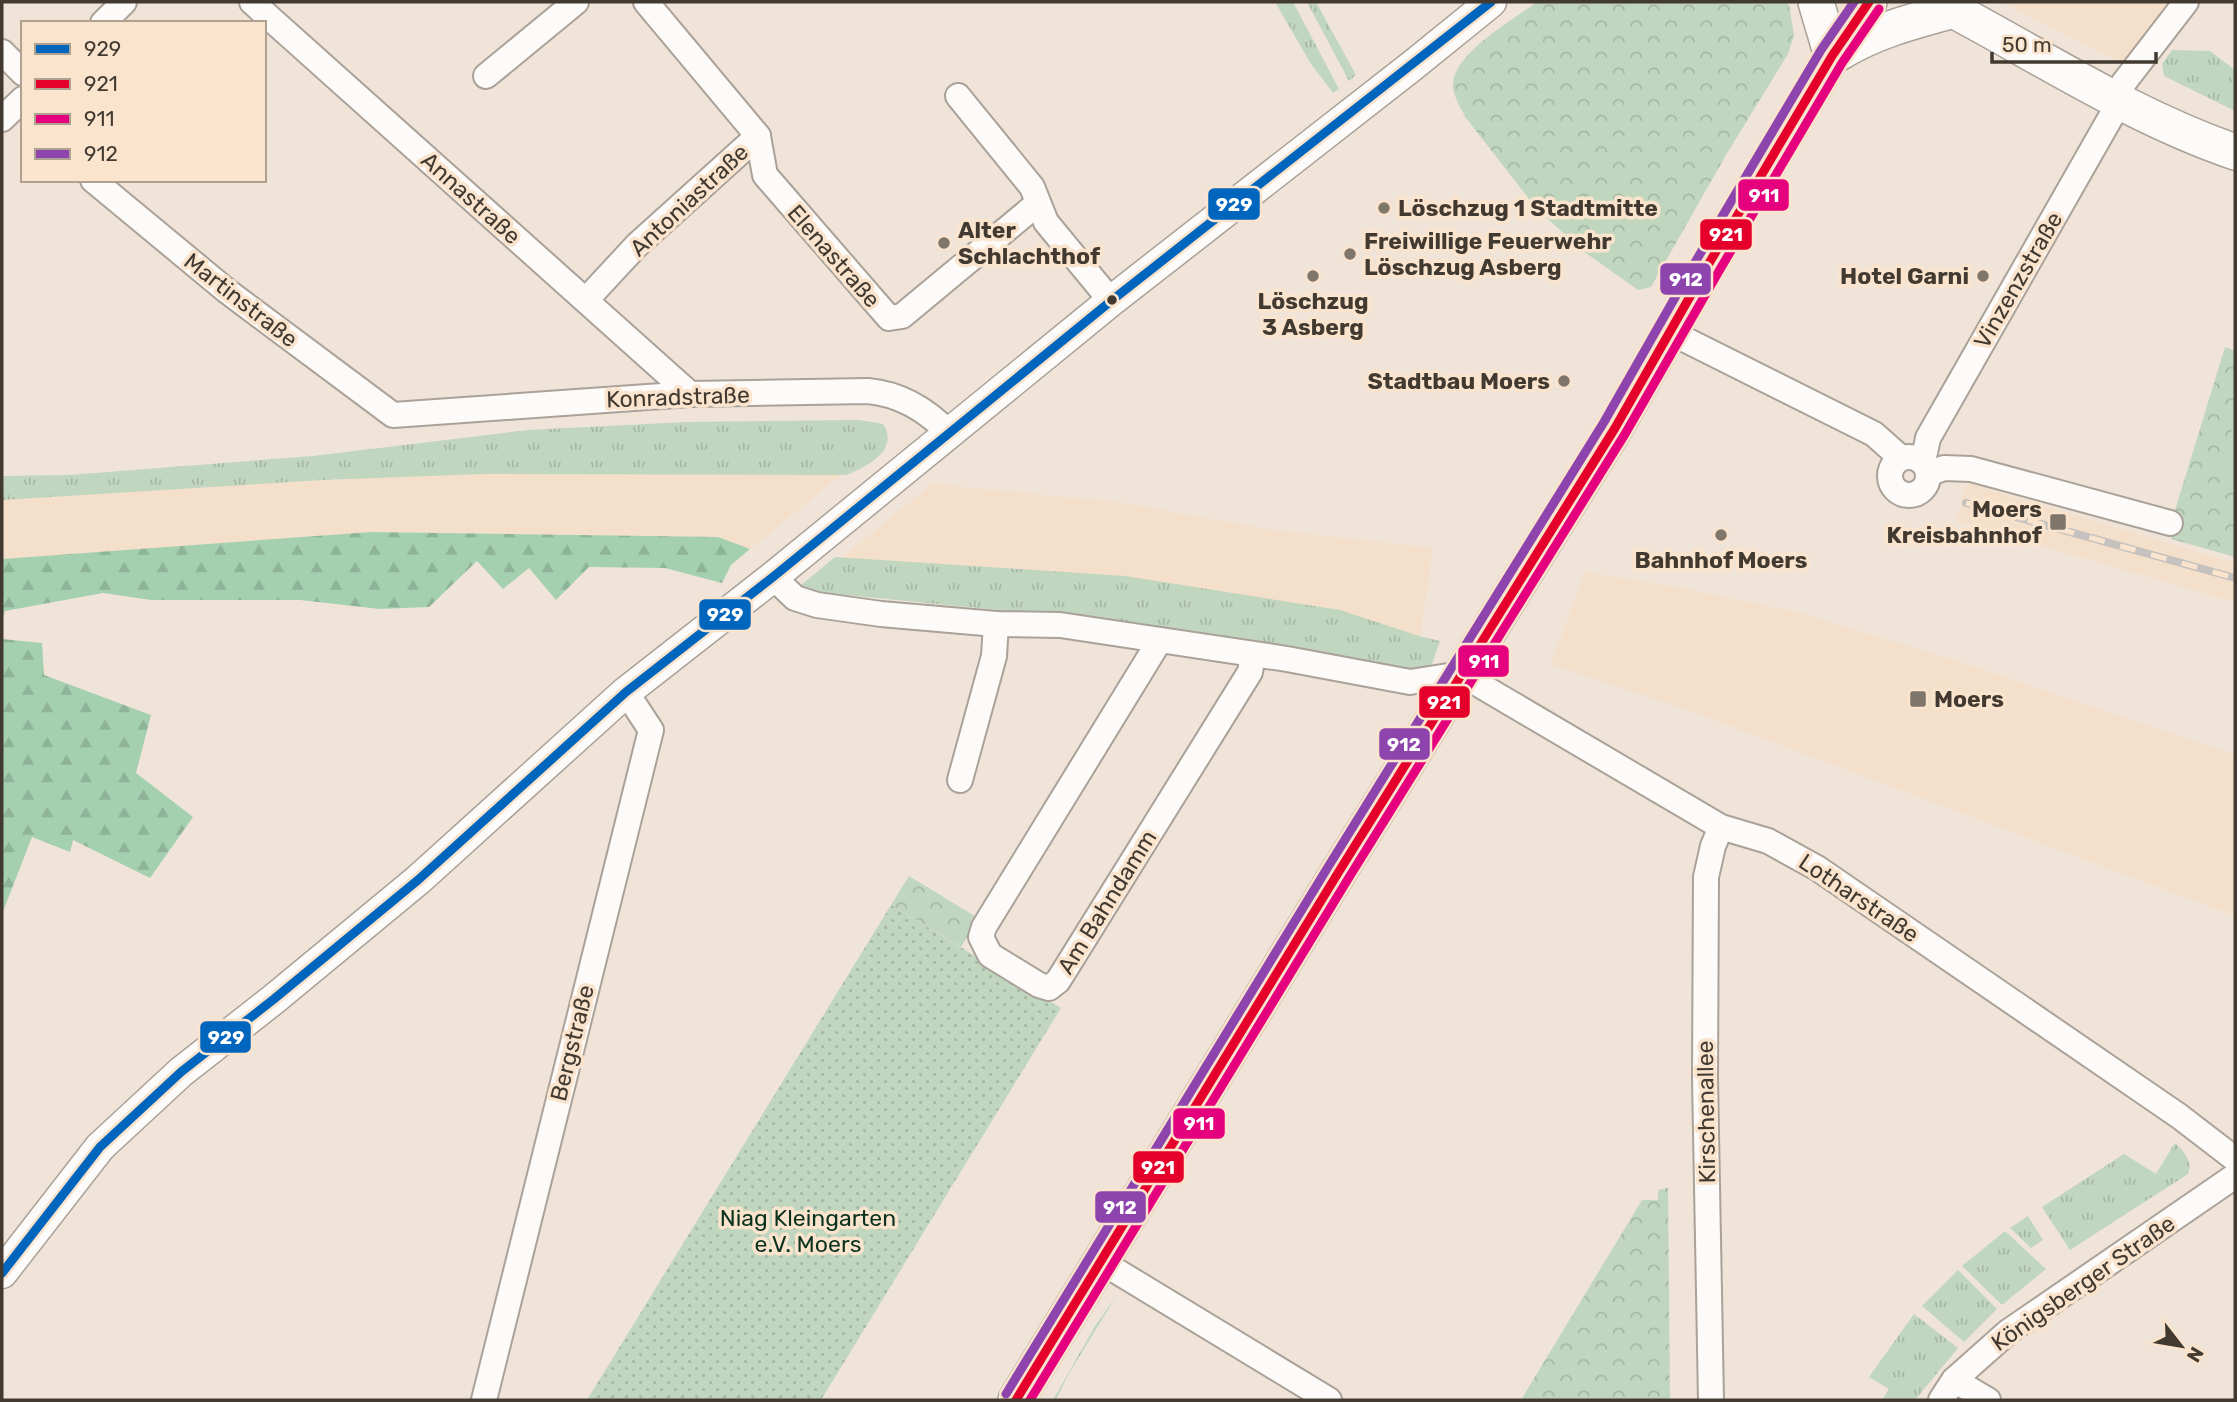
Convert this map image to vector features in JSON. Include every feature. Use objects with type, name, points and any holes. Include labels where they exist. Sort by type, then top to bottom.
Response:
[{"type":"main road","points":[[1816,2],[1832,56]]},
{"type":"main road","points":[[1016,1400],[1615,428],[1832,56],[1869,2]]},
{"type":"main road","points":[[1832,56],[1860,40],[1946,6],[2116,100],[2176,129],[2235,152]]},
{"type":"street","points":[[105,21],[124,2]]},
{"type":"street","name":"Annastraße","points":[[252,2],[690,394]]},
{"type":"street","points":[[486,76],[576,2]]},
{"type":"street","name":"Antoniastraße","points":[[586,300],[637,245],[758,136],[646,2]]},
{"type":"street","points":[[2,1273],[78,1172],[130,1118],[181,1072],[418,880],[626,692],[773,578],[1111,301],[1491,2]]},
{"type":"street","name":"Vinzenzstraße","points":[[1917,465],[1928,438],[2116,100],[2186,2]]},
{"type":"street","points":[[2,52],[21,72]]},
{"type":"street","points":[[958,96],[1032,187],[1046,222],[1111,301]]},
{"type":"street","name":"Elenastraße","points":[[758,136],[765,175],[889,318],[902,316],[1037,204]]},
{"type":"street","name":"Martinstraße","points":[[95,182],[227,291],[393,415]]},
{"type":"street","points":[[1670,332],[1874,434],[1917,465],[1971,469],[2170,523]]},
{"type":"street","name":"Konradstraße","points":[[393,415],[690,394],[868,391],[889,393],[937,421],[950,434]]},
{"type":"street","points":[[773,578],[795,598],[817,605],[881,614],[996,624],[1060,625],[1320,664],[1409,682],[1461,674]]},
{"type":"street","points":[[960,780],[994,656],[996,624]]},
{"type":"street","name":"Am Bahndamm","points":[[1160,640],[984,927],[981,937],[990,955],[1039,985],[1049,988],[1058,981],[1250,672],[1253,655]]},
{"type":"street","name":"Lotharstraße","points":[[1461,674],[1721,827],[1769,841],[1817,868],[2179,1116],[2235,1159]]},
{"type":"street","name":"Bergstraße","points":[[484,1400],[650,730],[626,692]]},
{"type":"street","name":"Kirschenallee","points":[[1711,1400],[1705,1078],[1706,877],[1713,846],[1721,827]]},
{"type":"street","name":"Königsberger Straße","points":[[1947,1390],[2008,1332],[2235,1176]]},
{"type":"street","points":[[1100,1261],[1329,1400]]},
{"type":"street","points":[[1947,1390],[1988,1400]]},
{"type":"shaded area","points":[[2001,2],[2172,2],[2123,63]]},
{"type":"shaded area","points":[[483,474],[842,474],[750,549],[718,537],[371,532],[2,559],[2,500],[322,480]]},
{"type":"shaded area","points":[[1967,483],[2235,563],[2235,602],[1956,521]]},
{"type":"shaded area","points":[[932,484],[1123,503],[1271,530],[1433,548],[1420,637],[1340,610],[842,558]]},
{"type":"shaded area","points":[[1585,572],[1796,612],[1960,662],[2235,755],[2235,916],[1678,706],[1551,664]]},
{"type":"green space","points":[[1275,2],[1293,2],[1339,89],[1333,93],[1311,64]]},
{"type":"green space","points":[[1307,2],[1316,2],[1356,75],[1349,81]]},
{"type":"green space","points":[[1537,2],[1786,2],[1789,5],[1794,35],[1788,54],[1726,155],[1651,287],[1638,290],[1583,251],[1537,209],[1466,118],[1456,99],[1453,87],[1455,75],[1472,50]]},
{"type":"green space","points":[[2172,50],[2210,51],[2235,70],[2235,111],[2164,76],[2162,64]]},
{"type":"green space","points":[[2225,347],[2235,351],[2235,557],[2171,539],[2172,534],[2168,533]]},
{"type":"green space","points":[[2235,419],[2235,476],[2219,471]]},
{"type":"green space","points":[[859,420],[883,424],[887,442],[878,457],[846,475],[483,474],[322,480],[2,500],[2,476],[69,475],[313,456],[528,430],[686,422]]},
{"type":"green space","points":[[371,532],[718,537],[750,549],[731,565],[722,583],[665,568],[589,567],[556,600],[529,568],[503,589],[477,561],[429,607],[380,609],[300,600],[151,600],[103,593],[5,611],[2,620],[2,559]]},
{"type":"green space","points":[[835,557],[1125,576],[1340,610],[1440,641],[1427,678],[1079,618],[795,590]]},
{"type":"green space","points":[[2,639],[42,643],[44,675],[151,715],[136,773],[193,817],[150,878],[73,840],[70,852],[32,837],[2,914]]},
{"type":"green space","points":[[909,876],[978,918],[961,947],[891,905]]},
{"type":"green space","name":"Niag Kleingarten e.V. Moers","points":[[891,905],[1061,1008],[821,1400],[587,1400]]},
{"type":"green space","points":[[2175,1143],[2188,1161],[2188,1174],[2070,1250],[2042,1207],[2124,1154],[2156,1174]]},
{"type":"green space","points":[[1668,1188],[1670,1400],[1521,1400],[1642,1200],[1658,1200],[1658,1190]]},
{"type":"green space","points":[[2028,1216],[2043,1240],[2031,1248],[2010,1228]]},
{"type":"green space","points":[[2005,1231],[2046,1269],[2002,1305],[1962,1266]]},
{"type":"green space","points":[[1958,1270],[1997,1309],[1964,1342],[1922,1306]]},
{"type":"green space","points":[[1117,1295],[1068,1375],[1056,1400],[1053,1400],[1095,1326]]},
{"type":"green space","points":[[1914,1314],[1958,1348],[1915,1400],[1882,1400],[1889,1389],[1869,1377]]},
{"type":"railway","points":[[1966,503],[2235,578]]},
{"type":"transit line","name":"929","points":[[2,1273],[100,1147],[181,1072],[418,880],[626,692],[773,577],[1111,301],[1491,2]]},
{"type":"transit line","name":"912","points":[[1006,1394],[1604,422],[1821,50],[1854,2]]},
{"type":"transit line","name":"921","points":[[1016,1400],[1338,873],[1615,428],[1832,56],[1869,2]]},
{"type":"transit line","name":"911","points":[[1030,1400],[1348,879],[1625,434],[1842,63],[1879,9]]},
{"type":"place","name":"Löschzug 1 Stadtmitte","points":[[1384,208]]},
{"type":"place","name":"Alter Schlachthof","points":[[944,243]]},
{"type":"place","name":"Freiwillige Feuerwehr Löschzug Asberg","points":[[1350,254]]},
{"type":"place","name":"Löschzug 3 Asberg","points":[[1313,276]]},
{"type":"place","name":"Hotel Garni","points":[[1983,276]]},
{"type":"place","name":"Stadtbau Moers","points":[[1564,381]]},
{"type":"place","name":"Moers Kreisbahnhof","points":[[2058,522]]},
{"type":"place","name":"Bahnhof Moers","points":[[1721,535]]},
{"type":"place","name":"Moers","points":[[1918,699]]}]
